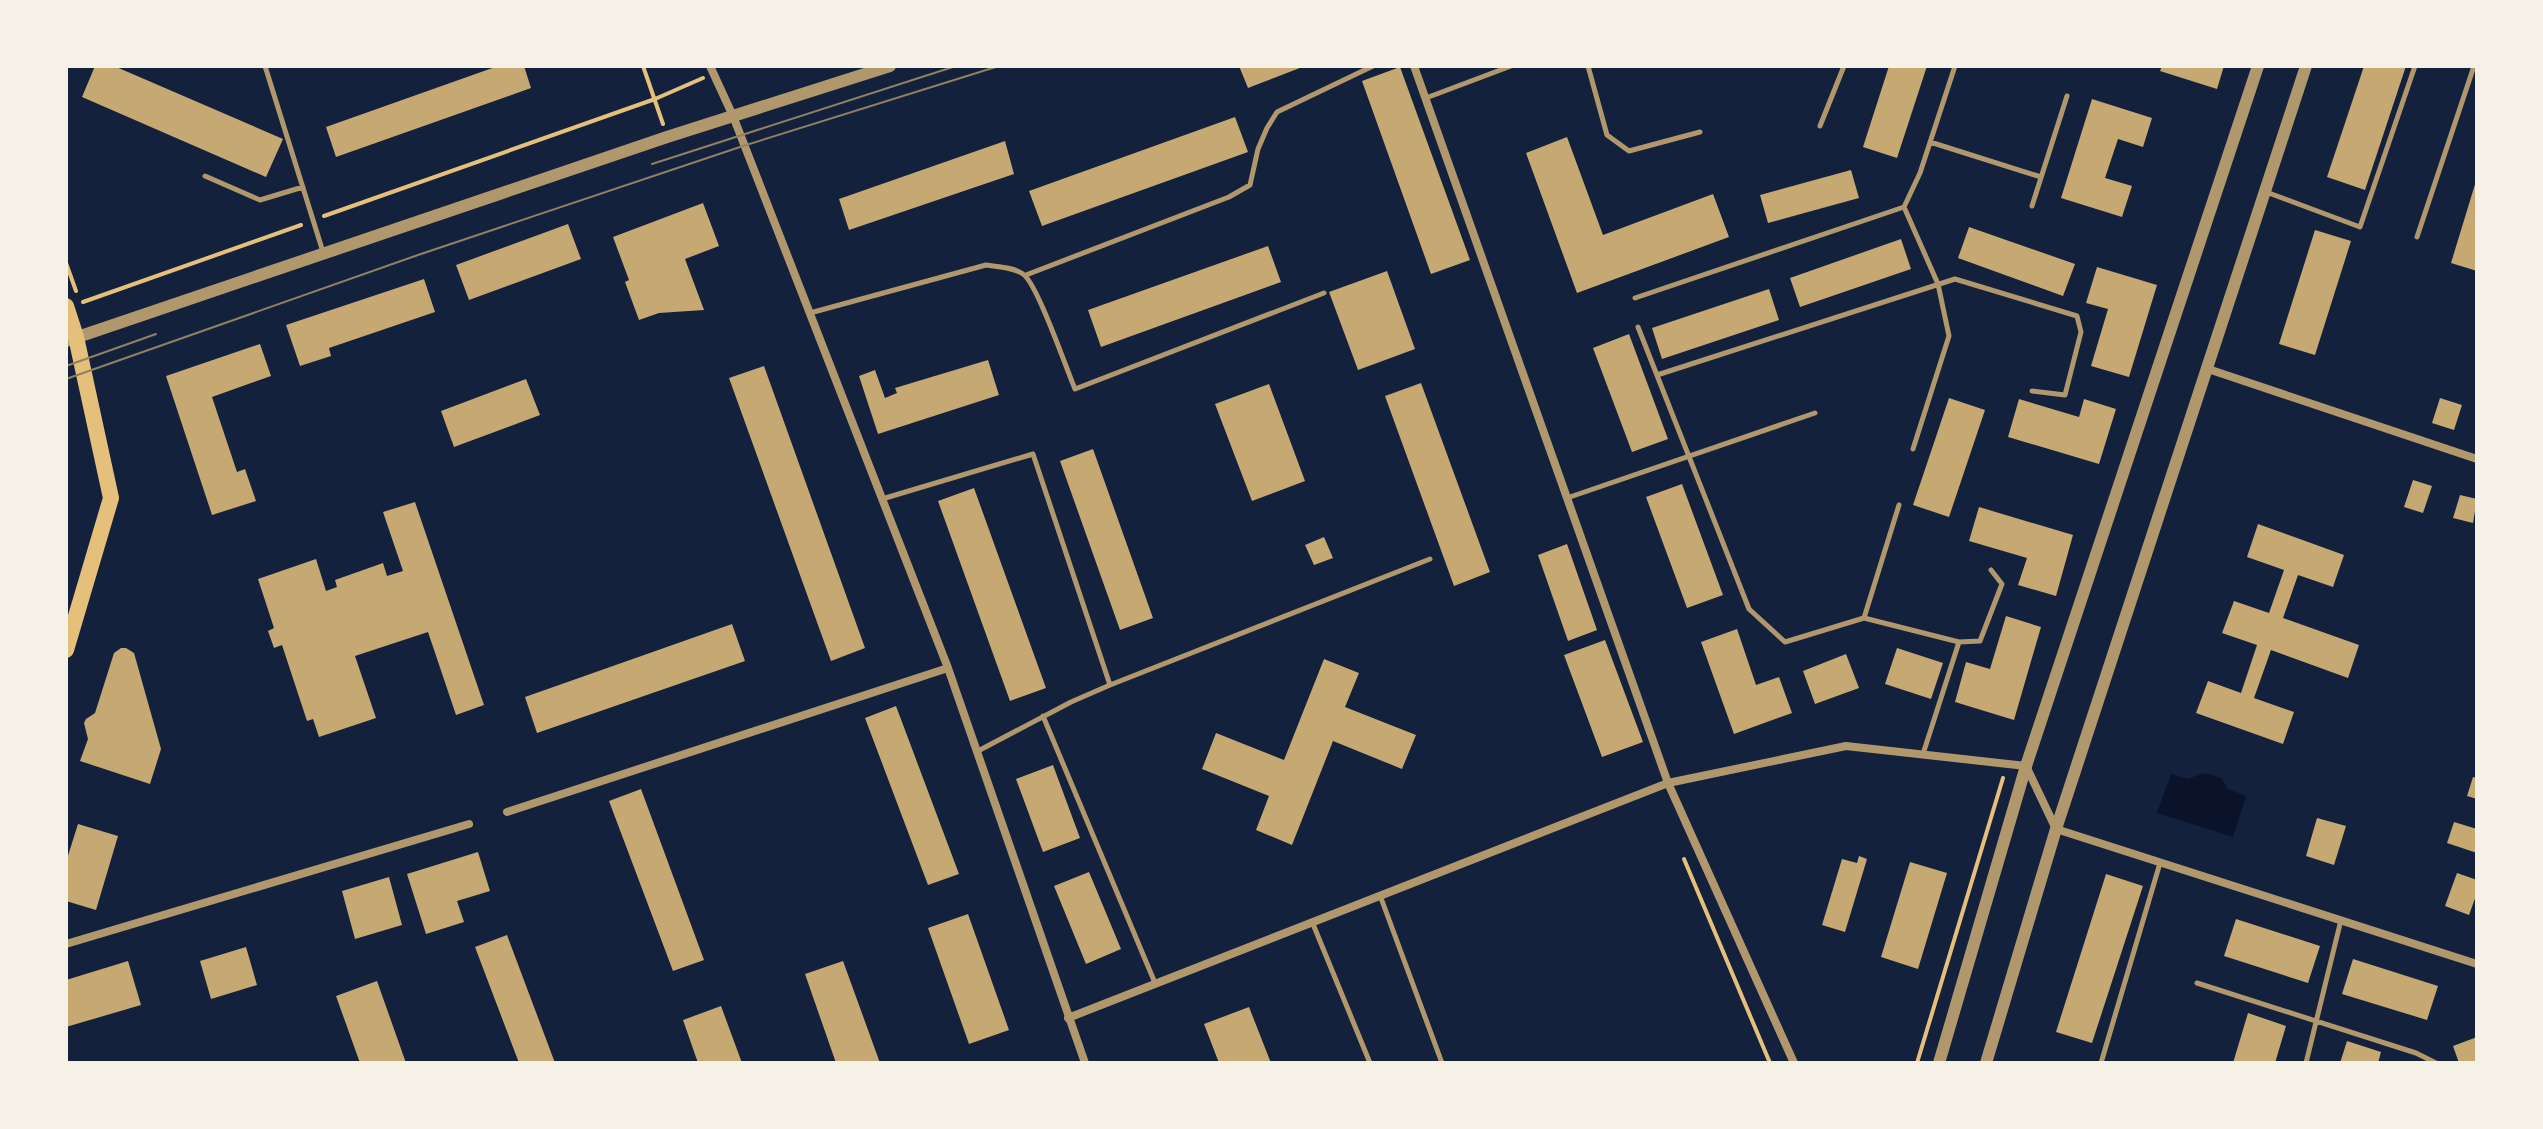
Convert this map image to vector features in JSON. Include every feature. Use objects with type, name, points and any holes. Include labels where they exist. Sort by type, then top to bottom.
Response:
[{"type":"main road","points":[[66,306],[71,339],[111,498],[66,650]]},
{"type":"street","points":[[71,339],[667,137],[890,66]]},
{"type":"street","points":[[1414,66],[1668,783],[1794,1063]]},
{"type":"street","points":[[1939,1063],[2026,766],[2258,66]]},
{"type":"street","points":[[1986,1063],[2056,829],[2306,66]]},
{"type":"street","points":[[711,70],[733,116],[948,668],[1084,1063]]},
{"type":"street","points":[[2208,369],[2477,459]]},
{"type":"street","points":[[507,812],[948,668]]},
{"type":"street","points":[[1068,1018],[1381,898],[1668,783],[1846,746],[2026,766]]},
{"type":"street","points":[[2026,766],[2056,829],[2477,964]]},
{"type":"street","points":[[66,944],[469,824]]},
{"type":"lane","points":[[265,66],[323,253]]},
{"type":"lane","points":[[1026,275],[1229,197],[1250,185],[1258,149],[1277,112],[1373,66]]},
{"type":"lane","points":[[1425,98],[1511,66]]},
{"type":"lane","points":[[1588,66],[1607,135],[1629,151],[1700,132]]},
{"type":"lane","points":[[1820,126],[1844,66]]},
{"type":"lane","points":[[1635,298],[1904,207],[1920,173],[1955,66]]},
{"type":"lane","points":[[2265,191],[2360,227],[2415,66]]},
{"type":"lane","points":[[2417,237],[2474,66]]},
{"type":"lane","points":[[2032,206],[2067,96]]},
{"type":"lane","points":[[1930,142],[2041,177]]},
{"type":"lane","points":[[205,176],[260,200],[303,187]]},
{"type":"lane","points":[[1904,207],[1938,284],[1949,336],[1913,449]]},
{"type":"lane","points":[[809,314],[986,265],[1011,269],[1026,275],[1075,389],[1324,293]]},
{"type":"lane","points":[[1657,375],[1955,279],[2077,316],[2081,332],[2065,395],[2032,391]]},
{"type":"lane","points":[[1638,327],[1749,609],[1785,642],[1864,618],[1959,642],[1980,641],[2002,584],[1991,570]]},
{"type":"lane","points":[[1567,498],[1815,413]]},
{"type":"lane","points":[[882,499],[1033,454],[1110,685]]},
{"type":"lane","points":[[1864,618],[1899,505]]},
{"type":"lane","points":[[977,752],[1043,716],[1110,685],[1430,559]]},
{"type":"lane","points":[[1923,755],[1959,642]]},
{"type":"lane","points":[[1043,716],[1155,984]]},
{"type":"lane","points":[[2101,1063],[2160,863]]},
{"type":"lane","points":[[1381,898],[1442,1063]]},
{"type":"lane","points":[[2306,1063],[2341,920]]},
{"type":"lane","points":[[1313,924],[1370,1063]]},
{"type":"lane","points":[[2197,983],[2416,1053],[2436,1063]]},
{"type":"path","points":[[643,66],[667,137]]},
{"type":"path","points":[[66,263],[80,304],[655,99],[711,70]]},
{"type":"path","points":[[1917,1063],[2007,763]]},
{"type":"path","points":[[1679,846],[1770,1063]]},
{"type":"water","points":[[2205,773],[2221,778],[2228,789],[2246,796],[2233,837],[2157,813],[2171,774],[2187,779]]},
{"type":"building","points":[[95,66],[114,66],[283,139],[266,177],[82,97]]},
{"type":"building","points":[[498,66],[524,66],[531,88],[336,157],[326,127]]},
{"type":"building","points":[[1239,66],[1305,66],[1248,88]]},
{"type":"building","points":[[1889,66],[1927,66],[1897,158],[1863,147]]},
{"type":"building","points":[[2162,66],[2224,66],[2217,89],[2160,71]]},
{"type":"building","points":[[2364,66],[2406,66],[2365,190],[2327,177]]},
{"type":"building","points":[[1400,67],[1470,260],[1431,274],[1362,81]]},
{"type":"building","points":[[2092,99],[2152,118],[2143,147],[2118,139],[2105,178],[2132,186],[2122,217],[2061,198]]},
{"type":"building","points":[[1235,117],[1248,152],[1042,226],[1029,191]]},
{"type":"building","points":[[1567,137],[1603,235],[1713,194],[1729,237],[1577,293],[1526,153]]},
{"type":"building","points":[[1005,141],[1014,174],[849,230],[839,199]]},
{"type":"building","points":[[1851,170],[1859,198],[1768,223],[1760,195]]},
{"type":"building","points":[[2477,181],[2477,271],[2451,263]]},
{"type":"building","points":[[703,203],[719,246],[685,259],[704,310],[659,313],[639,320],[625,282],[629,280],[613,237]]},
{"type":"building","points":[[568,224],[581,259],[469,300],[456,265]]},
{"type":"building","points":[[1969,227],[2075,264],[2063,296],[1958,258]]},
{"type":"building","points":[[2315,230],[2351,241],[2315,355],[2279,344]]},
{"type":"building","points":[[1901,239],[1911,269],[1800,307],[1790,278]]},
{"type":"building","points":[[1268,246],[1281,282],[1101,347],[1088,310]]},
{"type":"building","points":[[2097,267],[2157,285],[2129,377],[2091,366],[2108,309],[2086,303]]},
{"type":"building","points":[[1387,271],[1415,349],[1358,370],[1329,292]]},
{"type":"building","points":[[424,279],[435,312],[329,348],[331,356],[300,366],[286,325]]},
{"type":"building","points":[[1769,289],[1779,320],[1662,359],[1652,328]]},
{"type":"building","points":[[1629,334],[1668,439],[1632,452],[1593,348]]},
{"type":"building","points":[[260,344],[271,376],[212,397],[237,472],[245,469],[256,501],[212,515],[166,376]]},
{"type":"building","points":[[988,360],[999,395],[878,434],[859,376],[875,370],[885,398],[897,393],[895,388]]},
{"type":"building","points":[[764,366],[865,648],[831,661],[729,378]]},
{"type":"building","points":[[526,379],[540,415],[454,447],[441,411]]},
{"type":"building","points":[[1421,383],[1490,572],[1454,586],[1385,396]]},
{"type":"building","points":[[1269,384],[1305,481],[1252,501],[1215,404]]},
{"type":"building","points":[[1949,398],[1985,410],[1949,517],[1913,505]]},
{"type":"building","points":[[2440,398],[2462,405],[2454,430],[2432,423]]},
{"type":"building","points":[[2019,399],[2079,417],[2084,399],[2116,409],[2099,464],[2008,437]]},
{"type":"building","points":[[1093,449],[1153,618],[1120,630],[1060,461]]},
{"type":"building","points":[[2413,480],[2432,486],[2423,513],[2404,507]]},
{"type":"building","points":[[1682,484],[1723,595],[1687,608],[1646,497]]},
{"type":"building","points":[[974,488],[1046,688],[1010,701],[938,501]]},
{"type":"building","points":[[2460,495],[2477,499],[2473,523],[2453,518]]},
{"type":"building","points":[[415,502],[484,705],[456,715],[428,632],[355,656],[376,718],[319,737],[313,719],[307,721],[282,645],[274,648],[268,631],[274,628],[258,579],[316,559],[326,591],[337,587],[335,580],[383,563],[387,576],[403,571],[383,512]]},
{"type":"building","points":[[1979,507],[2073,535],[2056,596],[2018,585],[2027,558],[1969,541]]},
{"type":"building","points":[[2258,524],[2344,555],[2333,587],[2298,575],[2283,618],[2359,645],[2348,678],[2271,650],[2254,698],[2294,712],[2283,744],[2196,713],[2208,681],[2241,693],[2257,645],[2222,633],[2234,601],[2269,613],[2284,570],[2247,557]]},
{"type":"building","points":[[1324,537],[1333,558],[1314,565],[1305,545]]},
{"type":"building","points":[[1567,544],[1597,630],[1568,641],[1538,555]]},
{"type":"building","points":[[2006,616],[2041,627],[2014,720],[1955,702],[1966,662],[1990,669]]},
{"type":"building","points":[[732,624],[745,661],[537,733],[525,697]]},
{"type":"building","points":[[1737,629],[1756,685],[1779,677],[1792,713],[1734,734],[1701,642]]},
{"type":"building","points":[[1605,640],[1643,742],[1602,757],[1564,655]]},
{"type":"building","points":[[121,648],[134,653],[161,749],[150,784],[80,761],[88,739],[84,723],[95,713],[114,653]]},
{"type":"building","points":[[1897,648],[1943,663],[1931,699],[1885,684]]},
{"type":"building","points":[[1846,654],[1859,688],[1815,704],[1803,671]]},
{"type":"building","points":[[1324,659],[1359,673],[1345,707],[1416,735],[1402,769],[1333,741],[1292,845],[1256,830],[1269,796],[1202,769],[1216,733],[1284,760]]},
{"type":"building","points":[[896,706],[959,874],[928,885],[865,718]]},
{"type":"building","points":[[1053,765],[1080,838],[1043,852],[1016,779]]},
{"type":"building","points":[[2473,777],[2477,778],[2477,799],[2467,796]]},
{"type":"building","points":[[641,789],[704,960],[673,971],[609,801]]},
{"type":"building","points":[[2317,818],[2346,826],[2334,865],[2306,856]]},
{"type":"building","points":[[2454,822],[2477,829],[2477,853],[2447,843]]},
{"type":"building","points":[[78,824],[118,836],[96,910],[66,901],[66,862]]},
{"type":"building","points":[[478,852],[490,891],[457,901],[464,922],[426,934],[407,874]]},
{"type":"building","points":[[1859,856],[1867,859],[1845,932],[1822,925],[1842,859],[1857,863]]},
{"type":"building","points":[[1910,862],[1947,873],[1918,969],[1881,957]]},
{"type":"building","points":[[1089,872],[1121,949],[1086,964],[1054,886]]},
{"type":"building","points":[[2457,873],[2477,880],[2477,893],[2469,915],[2445,906]]},
{"type":"building","points":[[2106,874],[2143,886],[2092,1043],[2056,1032]]},
{"type":"building","points":[[389,877],[402,925],[355,939],[342,891]]},
{"type":"building","points":[[968,914],[1009,1030],[969,1044],[928,928]]},
{"type":"building","points":[[2236,919],[2320,946],[2308,983],[2224,956]]},
{"type":"building","points":[[507,935],[555,1063],[519,1063],[475,947]]},
{"type":"building","points":[[246,947],[257,985],[211,999],[200,961]]},
{"type":"building","points":[[2353,959],[2438,986],[2427,1020],[2342,994]]},
{"type":"building","points":[[128,961],[141,1005],[66,1027],[66,980]]},
{"type":"building","points":[[843,961],[880,1063],[836,1063],[805,974]]},
{"type":"building","points":[[377,981],[406,1063],[360,1063],[336,996]]},
{"type":"building","points":[[721,1006],[742,1063],[698,1063],[683,1020]]},
{"type":"building","points":[[1249,1007],[1271,1063],[1219,1063],[1204,1024]]},
{"type":"building","points":[[2248,1013],[2286,1026],[2275,1063],[2233,1063]]},
{"type":"building","points":[[2477,1037],[2477,1063],[2459,1063],[2453,1046]]},
{"type":"building","points":[[2347,1041],[2381,1052],[2378,1063],[2340,1063]]},
{"type":"tram line","points":[[652,164],[956,66]]},
{"type":"tram line","points":[[66,379],[418,255],[743,146],[999,66]]},
{"type":"tram line","points":[[66,366],[156,334]]}]
